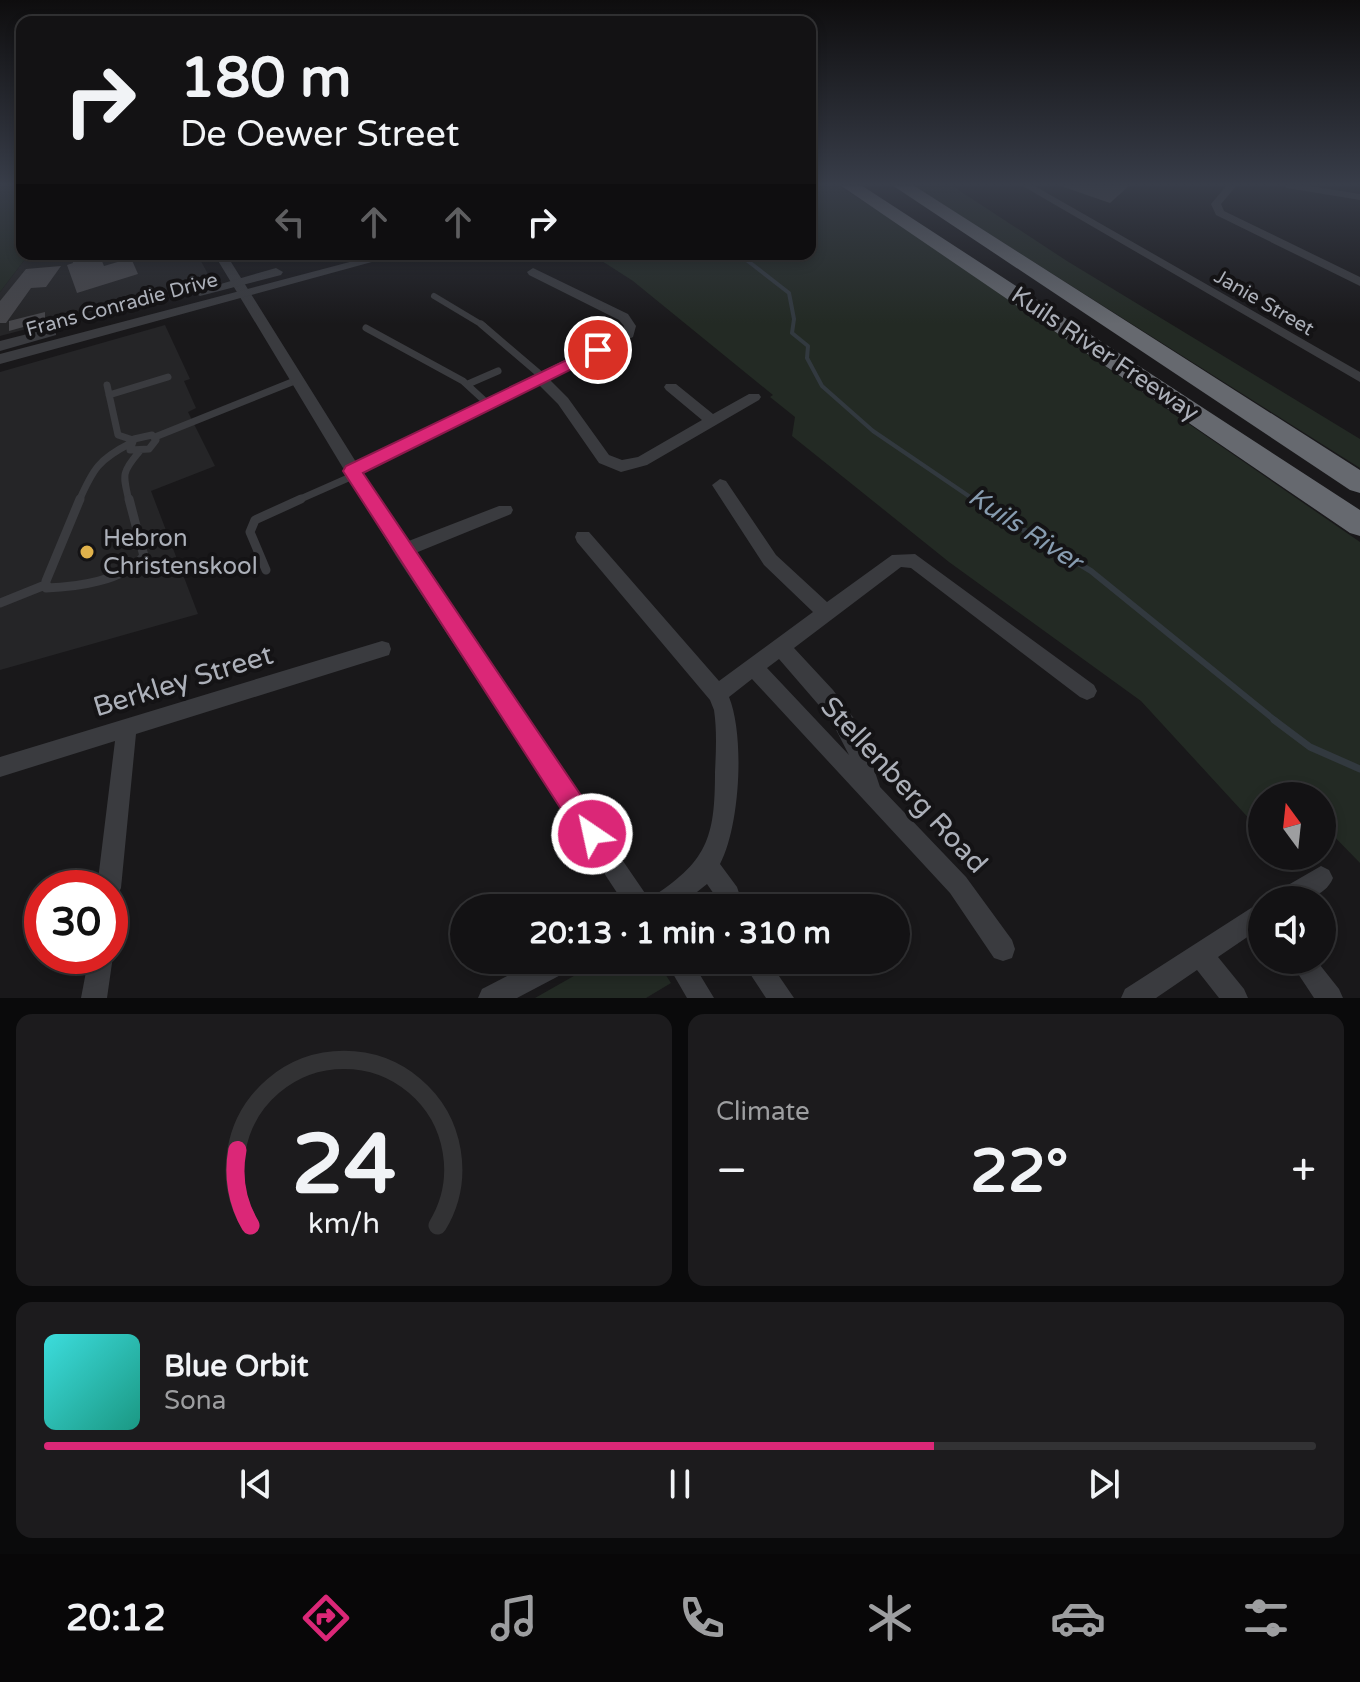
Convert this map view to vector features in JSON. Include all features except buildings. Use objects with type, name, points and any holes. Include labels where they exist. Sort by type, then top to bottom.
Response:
[{"type":"highway","name":"Kuils River Freeway","points":[[919,232],[1360,525]]},
{"type":"highway","name":"Kuils River Freeway","points":[[973,232],[1360,483]]},
{"type":"street","name":"Janie Street","points":[[1107,232],[1360,378]]},
{"type":"street","points":[[1258,232],[1360,282]]},
{"type":"street","points":[[224,260],[402,551],[632,894]]},
{"type":"street","name":"Frans Conradie Drive","points":[[0,359],[329,260]]},
{"type":"street","name":"Frans Conradie Drive","points":[[0,346],[368,260]]},
{"type":"street","points":[[353,473],[626,336],[630,326],[624,317],[533,272]]},
{"type":"street","points":[[542,377],[604,459],[616,465],[642,461],[754,397]]},
{"type":"street","points":[[671,387],[712,421]]},
{"type":"street","points":[[720,485],[770,560],[827,614]]},
{"type":"street","points":[[402,551],[505,510]]},
{"type":"street","points":[[583,537],[717,694],[723,706],[726,726],[726,816],[719,848],[707,865],[673,894]]},
{"type":"street","points":[[717,694],[898,560],[913,559],[1087,691]]},
{"type":"street","points":[[781,648],[837,707],[858,748],[870,791]]},
{"type":"street","name":"Berkley Street","points":[[0,767],[382,649]]},
{"type":"street","name":"Stellenberg Road","points":[[754,668],[958,885],[1003,949]]},
{"type":"street","points":[[111,870],[127,728]]},
{"type":"street","points":[[707,865],[728,894]]},
{"type":"street","points":[[1308,886],[1321,878]]},
{"type":"street","points":[[1134,998],[1248,922]]},
{"type":"street","points":[[1200,954],[1235,998]]},
{"type":"street","points":[[94,998],[98,974]]},
{"type":"street","points":[[491,998],[536,974]]},
{"type":"street","points":[[686,974],[701,998]]},
{"type":"street","points":[[763,974],[781,998]]},
{"type":"street","points":[[1312,974],[1330,998]]},
{"type":"lane","points":[[434,296],[482,324],[542,377]]},
{"type":"lane","points":[[366,328],[468,384],[488,404]]},
{"type":"lane","points":[[468,384],[498,371]]},
{"type":"lane","points":[[109,395],[168,377]]},
{"type":"lane","points":[[0,603],[45,585],[92,470],[109,454],[146,435],[155,437],[297,380]]},
{"type":"lane","points":[[107,385],[118,435],[132,441]]},
{"type":"lane","points":[[45,585],[51,589],[120,574],[141,562],[144,556],[123,477],[125,468],[139,452],[155,444],[155,437]]},
{"type":"lane","points":[[132,441],[130,450],[139,452]]},
{"type":"lane","points":[[266,570],[250,532],[255,520],[353,473]]},
{"type":"shaded area","points":[[0,232],[16,232],[16,260],[24,260],[0,292]]},
{"type":"shaded area","points":[[816,232],[910,232],[1360,542],[1360,863],[1336,838],[1336,782],[1248,782],[1248,817],[1141,701],[949,562],[792,436],[795,417],[770,397],[773,395],[633,281],[600,260],[816,260]]},
{"type":"shaded area","points":[[986,232],[1022,232],[1360,439],[1360,468]]},
{"type":"shaded area","points":[[24,260],[200,260],[208,274],[201,283],[0,336],[0,292]]},
{"type":"shaded area","name":"Hebron Christenskool","points":[[165,325],[190,379],[184,381],[196,408],[188,412],[215,466],[151,491],[198,614],[0,670],[0,372]]},
{"type":"shaded area","points":[[577,974],[665,974],[671,983],[646,998],[535,998]]},
{"type":"waterway","name":"Kuils River","points":[[747,260],[789,293],[794,319],[792,333],[808,346],[807,358],[822,386],[873,431],[974,499]]},
{"type":"waterway","name":"Kuils River","points":[[974,499],[1091,571],[1277,722]]},
{"type":"waterway","name":"Kuils River","points":[[1274,720],[1310,747],[1360,769]]},
{"type":"place","name":"Hebron Christenskool","points":[[87,552]]},
{"type":"route","points":[[592,834],[402,551],[352,471],[598,350]]}]
